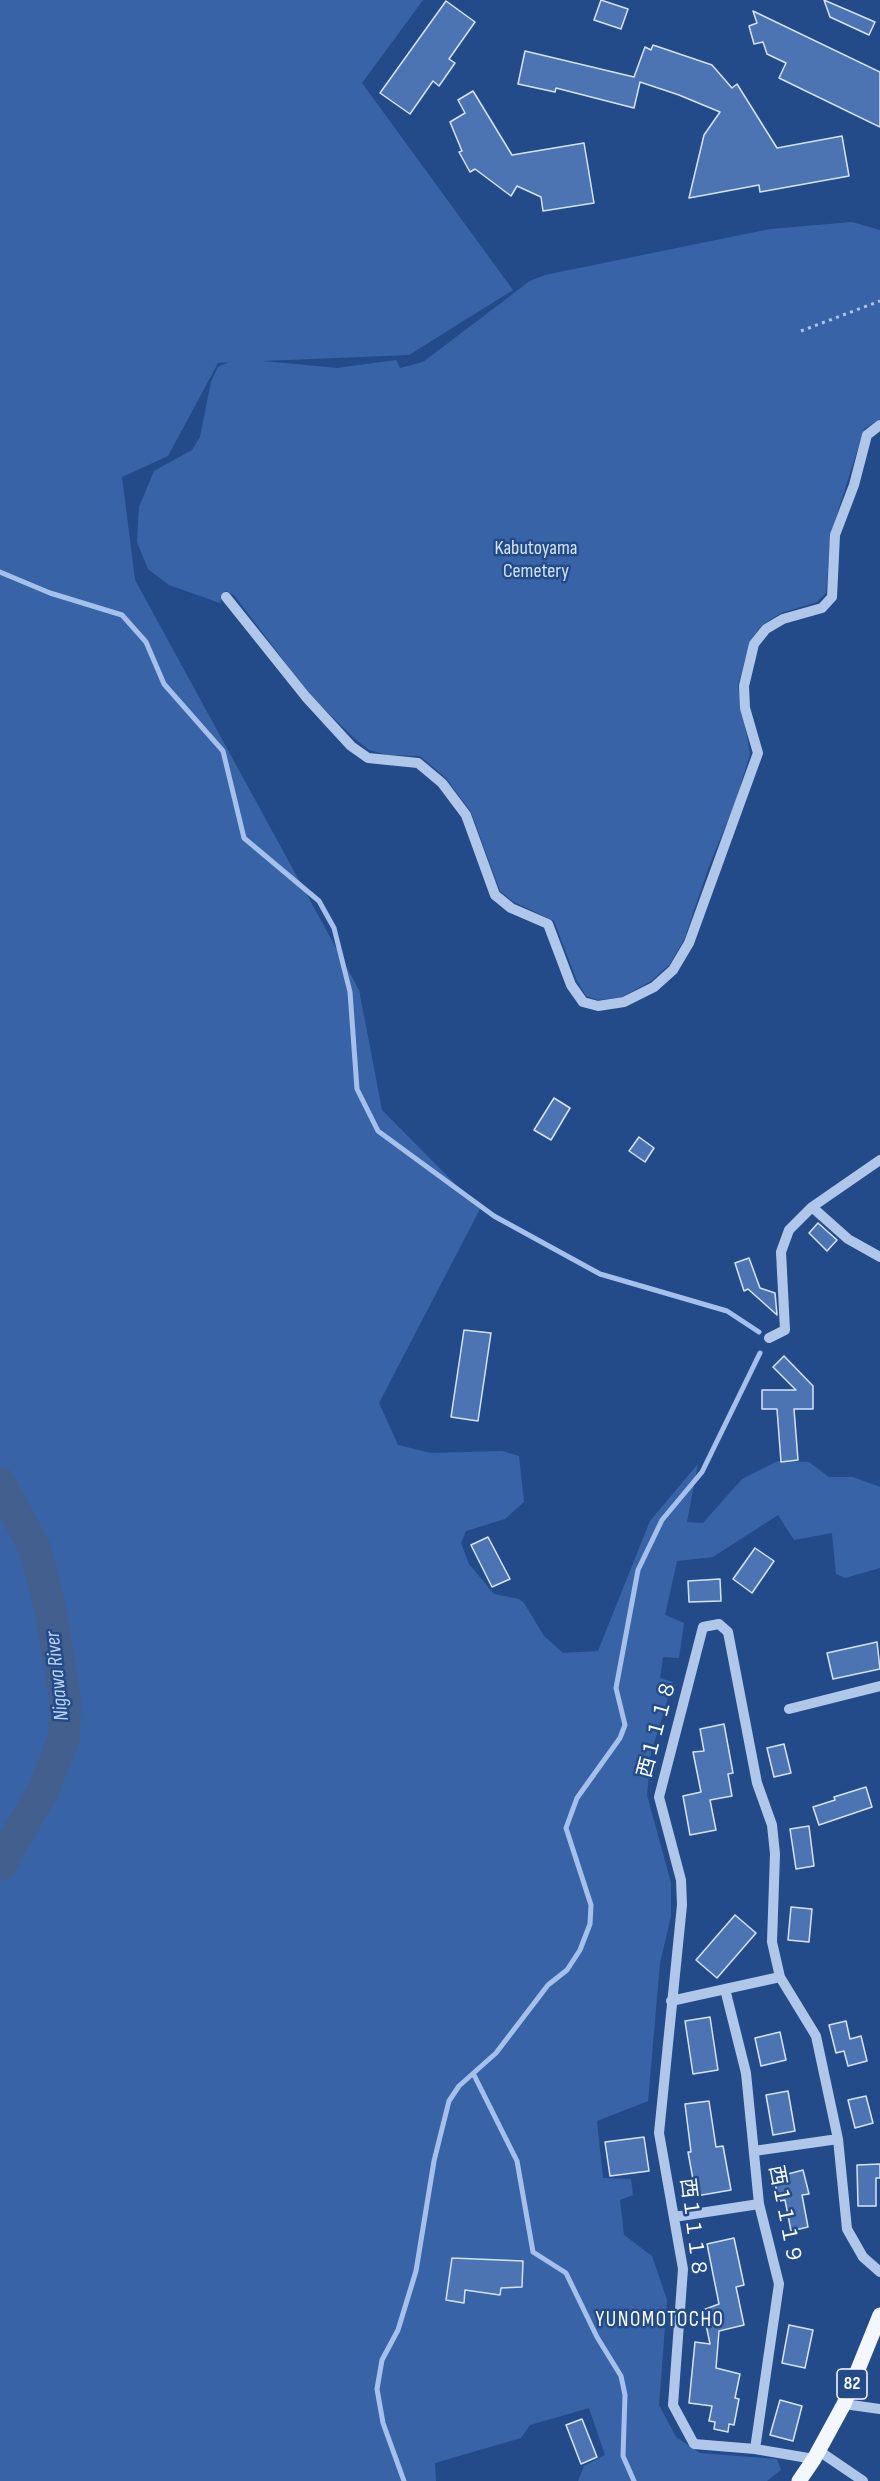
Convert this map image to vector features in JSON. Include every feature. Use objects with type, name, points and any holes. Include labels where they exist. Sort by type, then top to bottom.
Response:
[{"type":"main road","name":"82","points":[[799,2481],[817,2455],[844,2404],[880,2315]]},
{"type":"street","points":[[226,597],[306,697],[351,746],[368,758],[418,763],[442,783],[466,815],[495,895],[511,908],[548,924],[571,985],[583,1002],[598,1006],[624,1002],[661,982],[673,970],[689,943],[758,753],[746,708],[744,686],[754,644],[766,629],[783,620],[822,608],[832,597],[835,536],[854,485],[867,435],[880,425]]},
{"type":"street","points":[[769,1338],[785,1330],[781,1252],[789,1230],[812,1207],[880,1160]]},
{"type":"street","points":[[812,1207],[848,1239],[880,1257]]},
{"type":"street","name":"西１１１８","points":[[817,2455],[694,2444],[673,2405],[683,2269],[659,2133],[682,1905],[681,1880],[659,1797],[703,1627],[719,1624],[728,1632],[757,1783],[772,1825],[775,1854],[772,1942],[780,1977],[816,2036],[838,2139],[847,2229],[863,2257],[880,2272]]},
{"type":"street","points":[[789,1709],[880,1686]]},
{"type":"street","points":[[671,2001],[780,1977]]},
{"type":"street","name":"西１１１９","points":[[725,1989],[746,2073],[759,2204],[779,2284],[755,2449]]},
{"type":"street","points":[[754,2151],[838,2139]]},
{"type":"street","points":[[674,2217],[759,2204]]},
{"type":"street","points":[[844,2404],[880,2409]]},
{"type":"street","points":[[817,2455],[864,2481]]},
{"type":"path","points":[[801,331],[880,301]]},
{"type":"green space","name":"Kabutoyama Cemetery","points":[[0,0],[423,0],[362,83],[513,290],[409,355],[262,361],[337,368],[396,360],[400,368],[423,362],[530,281],[545,275],[770,229],[852,222],[880,230],[880,419],[864,429],[831,533],[826,593],[817,602],[781,613],[762,625],[750,641],[738,686],[750,754],[735,803],[709,866],[684,940],[669,965],[651,981],[622,997],[598,1000],[586,996],[577,981],[554,921],[514,902],[500,891],[471,812],[446,778],[420,756],[388,755],[369,750],[354,738],[310,695],[234,595],[226,591],[220,603],[169,585],[148,569],[137,542],[139,507],[154,471],[192,450],[200,437],[211,382],[218,367],[229,362],[218,363],[168,456],[122,477],[135,580],[359,990],[382,1110],[480,1209],[379,1403],[398,1445],[431,1453],[502,1451],[519,1456],[524,1502],[505,1519],[466,1531],[461,1543],[469,1564],[494,1594],[519,1599],[524,1603],[544,1636],[563,1653],[598,1651],[650,1521],[698,1464],[687,1522],[703,1523],[742,1479],[778,1461],[809,1462],[829,1477],[853,1477],[880,1487],[880,1568],[845,1578],[836,1574],[832,1533],[794,1540],[778,1515],[713,1557],[677,1561],[665,1615],[684,1623],[679,1658],[663,1657],[660,1678],[673,1682],[651,1753],[647,1795],[671,1883],[671,1916],[660,1963],[648,2101],[597,2121],[603,2178],[631,2179],[633,2195],[620,2200],[624,2235],[652,2256],[667,2300],[659,2405],[676,2437],[700,2453],[777,2459],[781,2470],[767,2481],[578,2481],[584,2466],[605,2455],[589,2408],[530,2425],[521,2438],[435,2463],[436,2481],[0,2481]]},
{"type":"building","points":[[601,0],[628,9],[621,29],[594,20]]},
{"type":"building","points":[[824,0],[875,22],[869,35],[830,17]]},
{"type":"building","points":[[446,1],[475,22],[449,59],[455,63],[439,86],[433,81],[410,114],[380,93]]},
{"type":"building","points":[[753,11],[880,72],[880,127],[779,78],[786,63],[767,54],[763,42],[754,44],[749,26],[757,23]]},
{"type":"building","points":[[653,45],[712,65],[732,88],[737,84],[777,148],[842,136],[849,176],[760,192],[759,185],[689,198],[704,135],[720,112],[640,82],[634,108],[556,88],[555,92],[518,84],[525,51],[634,77],[645,47],[651,50]]},
{"type":"building","points":[[473,91],[512,155],[584,143],[594,203],[543,211],[541,197],[517,186],[511,196],[475,169],[470,172],[459,152],[462,151],[450,122],[465,113],[458,100]]},
{"type":"building","points":[[554,1098],[570,1108],[551,1140],[534,1130]]},
{"type":"building","points":[[639,1137],[654,1148],[645,1162],[629,1151]]},
{"type":"building","points":[[818,1223],[837,1240],[827,1251],[809,1233]]},
{"type":"building","points":[[749,1258],[760,1288],[775,1293],[777,1315],[748,1289],[744,1291],[735,1263]]},
{"type":"building","points":[[464,1330],[491,1333],[478,1421],[451,1417]]},
{"type":"building","points":[[784,1356],[813,1386],[813,1409],[794,1409],[798,1460],[781,1462],[777,1409],[762,1409],[762,1390],[796,1390],[773,1367]]},
{"type":"building","points":[[488,1537],[510,1579],[492,1587],[471,1545]]},
{"type":"building","points":[[755,1548],[774,1561],[752,1593],[733,1579]]},
{"type":"building","points":[[720,1579],[721,1601],[689,1602],[688,1581]]},
{"type":"building","points":[[877,1642],[880,1669],[833,1679],[827,1653]]},
{"type":"building","points":[[724,1724],[733,1773],[728,1774],[732,1796],[710,1800],[716,1830],[690,1835],[683,1796],[701,1792],[693,1752],[704,1751],[700,1729]]},
{"type":"building","points":[[784,1744],[791,1773],[774,1777],[767,1748]]},
{"type":"building","points":[[866,1787],[872,1807],[819,1825],[813,1807],[835,1800],[834,1797]]},
{"type":"building","points":[[809,1826],[814,1866],[796,1869],[790,1829]]},
{"type":"building","points":[[791,1907],[812,1909],[809,1942],[788,1940]]},
{"type":"building","points":[[735,1915],[756,1933],[717,1978],[696,1960]]},
{"type":"building","points":[[710,2017],[718,2070],[693,2074],[685,2021]]},
{"type":"building","points":[[846,2021],[850,2039],[861,2036],[867,2061],[848,2066],[844,2051],[836,2053],[829,2025]]},
{"type":"building","points":[[780,2032],[786,2060],[761,2066],[755,2038]]},
{"type":"building","points":[[788,2091],[795,2131],[773,2135],[766,2095]]},
{"type":"building","points":[[866,2096],[873,2123],[855,2128],[848,2100]]},
{"type":"building","points":[[709,2101],[716,2147],[723,2146],[731,2190],[696,2196],[688,2152],[691,2152],[685,2104]]},
{"type":"building","points":[[644,2137],[649,2171],[610,2176],[605,2142]]},
{"type":"building","points":[[880,2164],[880,2178],[876,2178],[876,2206],[858,2206],[857,2165]]},
{"type":"building","points":[[803,2170],[809,2194],[802,2195],[808,2227],[791,2231],[785,2200],[780,2201],[773,2178]]},
{"type":"building","points":[[734,2238],[744,2285],[736,2287],[744,2325],[719,2331],[716,2368],[740,2374],[735,2398],[739,2399],[734,2425],[729,2424],[728,2432],[714,2429],[715,2422],[709,2421],[712,2406],[689,2403],[695,2342],[710,2344],[703,2310],[719,2304],[707,2244]]},
{"type":"building","points":[[452,2258],[523,2261],[522,2287],[501,2288],[500,2295],[465,2290],[464,2303],[446,2300]]},
{"type":"building","points":[[789,2325],[813,2330],[805,2368],[782,2363]]},
{"type":"building","points":[[780,2400],[802,2406],[793,2441],[770,2435]]},
{"type":"building","points":[[582,2419],[597,2457],[581,2464],[566,2425]]},
{"type":"waterway","points":[[0,572],[50,593],[122,615],[146,642],[164,684],[223,751],[244,838],[319,901],[334,928],[350,992],[357,1089],[378,1131],[494,1216],[600,1274],[727,1311],[759,1332]]},
{"type":"waterway","points":[[404,2481],[383,2423],[377,2389],[382,2360],[398,2330],[416,2271],[434,2161],[449,2101],[459,2086],[496,2053],[548,1985],[567,1970],[580,1950],[590,1924],[591,1905],[566,1828],[577,1798],[620,1738],[625,1725],[616,1688],[638,1570],[662,1520],[702,1472],[760,1353]]},
{"type":"waterway","name":"Nigawa River","points":[[0,1483],[35,1549],[50,1607],[65,1699],[64,1739],[43,1790],[0,1865]]},
{"type":"waterway","points":[[474,2075],[517,2161],[533,2252],[566,2273],[597,2337],[621,2376],[625,2395],[623,2456],[634,2481]]},
{"type":"district","name":"YUNOMOTOCHO","points":[[660,2321]]}]
